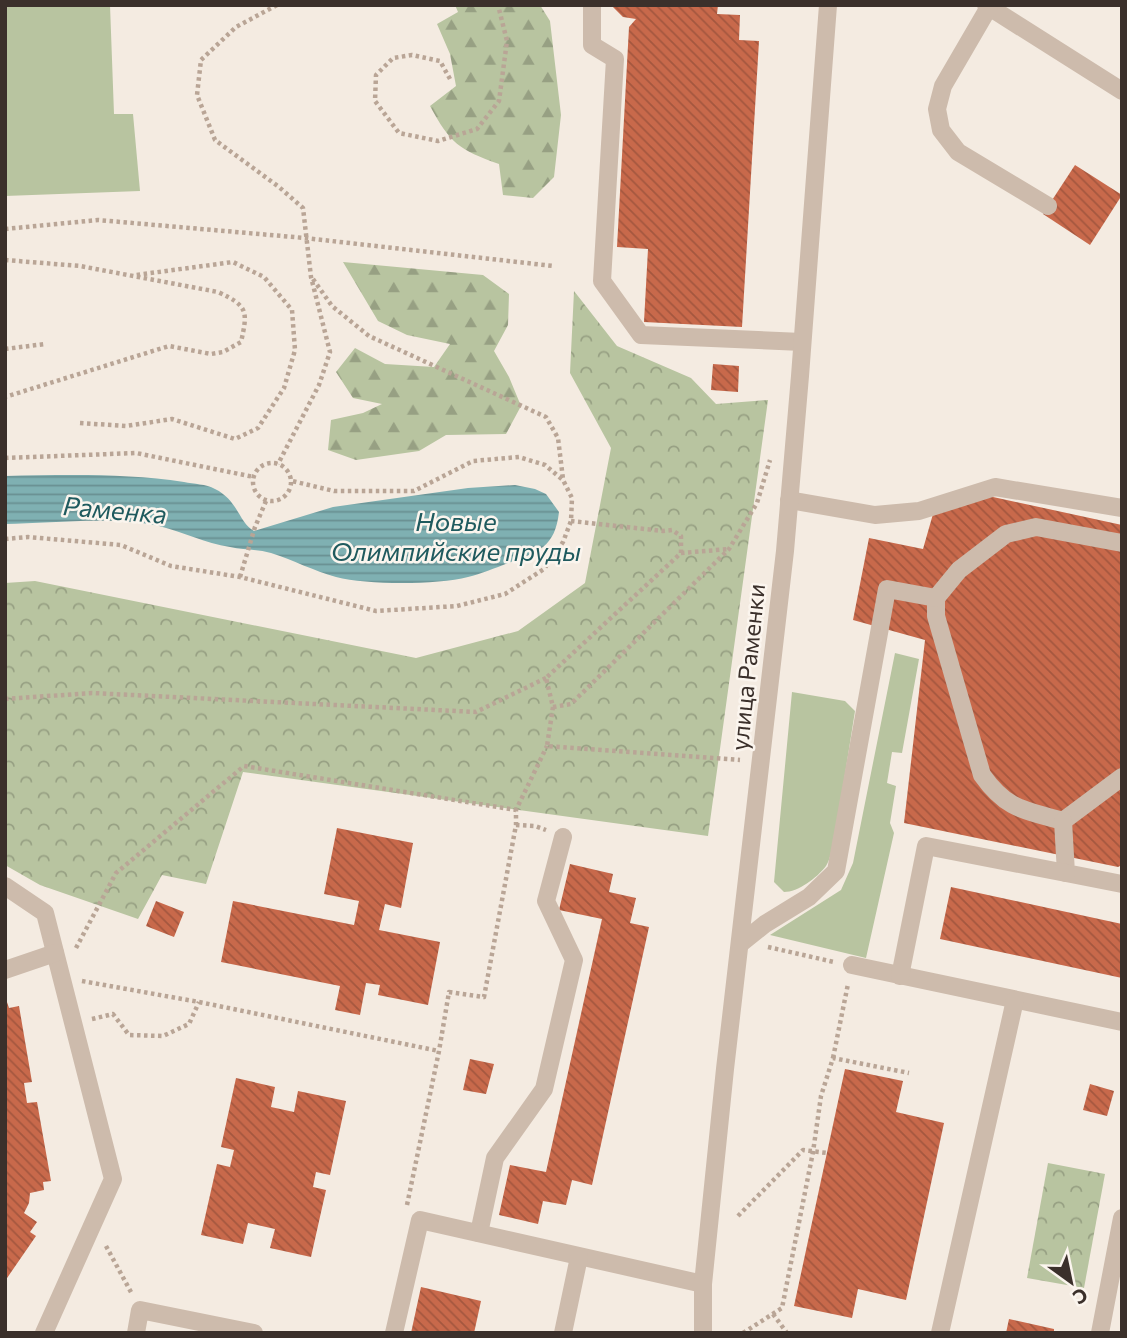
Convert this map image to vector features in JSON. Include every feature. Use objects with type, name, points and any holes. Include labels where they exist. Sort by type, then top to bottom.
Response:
[{"type":"street","points":[[592,5],[592,45],[615,59],[602,281],[641,335],[802,342]]},
{"type":"street","name":"улица Раменки","points":[[704,1333],[703,1284],[789,500],[828,5]]},
{"type":"street","points":[[1048,206],[958,152],[941,130],[937,109],[943,86],[988,6],[1122,91]]},
{"type":"street","points":[[789,500],[875,515],[919,511],[995,487],[1122,508]]},
{"type":"street","points":[[1063,821],[1015,807],[996,793],[982,775],[936,616],[936,598],[959,570],[1006,534],[1036,527],[1122,544]]},
{"type":"street","points":[[740,944],[765,924],[809,897],[836,871],[887,589],[936,598]]},
{"type":"street","points":[[1063,821],[1122,777]]},
{"type":"street","points":[[1063,821],[1066,873]]},
{"type":"street","points":[[479,1233],[495,1158],[544,1088],[574,960],[546,901],[563,837]]},
{"type":"street","points":[[900,975],[926,846],[1122,884]]},
{"type":"street","points":[[5,886],[44,914],[113,1179],[44,1333]]},
{"type":"street","points":[[5,970],[55,953]]},
{"type":"street","points":[[852,965],[1122,1023]]},
{"type":"street","points":[[940,1333],[1015,1000]]},
{"type":"street","points":[[1100,1333],[1122,1218]]},
{"type":"street","points":[[394,1333],[420,1220],[703,1284]]},
{"type":"street","points":[[563,1333],[579,1256]]},
{"type":"street","points":[[136,1333],[140,1310],[254,1333]]},
{"type":"path","points":[[277,5],[236,27],[201,60],[197,95],[215,140],[303,208],[312,277],[330,352],[319,386],[278,464]]},
{"type":"path","points":[[450,79],[440,61],[412,55],[393,58],[376,75],[375,101],[399,133],[438,141],[477,129],[499,101],[507,41],[498,5]]},
{"type":"path","points":[[5,229],[98,220],[553,266]]},
{"type":"path","points":[[5,260],[80,266],[218,292],[238,301],[246,318],[241,342],[223,352],[211,354],[169,346],[5,397]]},
{"type":"path","points":[[80,423],[126,426],[172,419],[235,439],[258,428],[284,388],[295,350],[292,310],[264,277],[233,262],[132,276]]},
{"type":"path","points":[[5,539],[28,537],[121,545],[172,566],[240,577],[376,611],[457,606],[505,594],[544,569],[563,542],[570,521],[572,498],[563,480],[558,438],[546,416],[369,336],[332,306],[312,277]]},
{"type":"path","points":[[5,349],[45,344]]},
{"type":"path","points":[[5,458],[136,453],[254,477]]},
{"type":"path","points":[[553,707],[571,704],[729,550],[758,503],[772,455]]},
{"type":"path","points":[[292,481],[334,491],[414,491],[473,461],[519,457],[545,465],[563,480]]},
{"type":"path","points":[[278,464],[289,473],[292,481],[287,495],[274,502],[267,501],[255,492],[254,477],[263,465],[278,464]]},
{"type":"path","points":[[240,577],[255,527],[267,501]]},
{"type":"path","points":[[570,521],[673,530],[681,536],[681,553]]},
{"type":"path","points":[[5,699],[92,693],[476,712],[546,678],[681,553],[729,550]]},
{"type":"path","points":[[420,1220],[404,1217],[449,992],[484,997],[516,825],[516,810],[547,746],[553,707],[546,678]]},
{"type":"path","points":[[547,746],[738,759],[760,763]]},
{"type":"path","points":[[439,1051],[61,977],[116,873],[244,766],[516,810]]},
{"type":"path","points":[[516,825],[535,826]]},
{"type":"path","points":[[743,1333],[782,1308],[813,1152],[821,1096],[833,1058],[852,965],[763,946]]},
{"type":"path","points":[[74,1023],[113,1014],[129,1035],[163,1036],[189,1024],[199,1002]]},
{"type":"path","points":[[833,1058],[909,1073]]},
{"type":"path","points":[[738,1216],[803,1150],[827,1153]]},
{"type":"path","points":[[94,1222],[140,1310]]},
{"type":"path","points":[[773,1314],[787,1333]]},
{"type":"green space","points":[[5,5],[110,5],[114,114],[133,114],[140,191],[5,196]]},
{"type":"green space","points":[[455,5],[540,5],[550,21],[561,115],[554,177],[533,198],[503,195],[499,164],[457,144],[430,106],[456,86],[450,54],[437,24],[458,12]]},
{"type":"green space","points":[[343,262],[483,275],[509,294],[508,325],[494,351],[521,406],[506,434],[446,435],[419,451],[356,460],[328,450],[331,420],[363,413],[382,404],[353,398],[336,372],[355,348],[385,364],[434,367],[450,344],[407,335],[378,321]]},
{"type":"green space","points":[[574,291],[617,346],[691,378],[716,404],[768,400],[708,836],[243,772],[206,884],[162,875],[138,919],[40,885],[5,865],[5,583],[35,581],[416,658],[518,631],[585,583],[611,448],[570,373]]},
{"type":"green space","points":[[895,653],[919,659],[902,753],[892,752],[887,783],[896,786],[890,823],[894,833],[866,958],[770,935],[841,890],[853,863]]},
{"type":"green space","points":[[792,692],[845,701],[855,711],[829,861],[807,884],[784,892],[774,882]]},
{"type":"green space","points":[[1048,1163],[1105,1174],[1084,1288],[1027,1278]]},
{"type":"water","name":"Новые Олимпийские пруды","points":[[5,476],[117,476],[204,485],[229,499],[245,523],[254,531],[333,507],[468,488],[515,485],[546,494],[559,512],[554,533],[544,546],[483,573],[438,582],[366,582],[328,575],[271,553],[221,545],[168,528],[142,523],[104,521],[5,524]]},
{"type":"building","points":[[611,5],[718,5],[717,14],[740,15],[739,40],[759,41],[742,327],[644,322],[648,249],[617,247],[629,27],[636,19],[623,17]]},
{"type":"building","points":[[1075,165],[1122,195],[1090,245],[1043,214]]},
{"type":"building","points":[[713,364],[739,366],[738,392],[711,390]]},
{"type":"building","points":[[984,495],[1122,525],[1122,865],[1118,867],[904,823],[925,640],[853,620],[869,538],[923,549],[933,514]]},
{"type":"building","points":[[337,828],[413,843],[401,908],[385,904],[379,930],[440,942],[428,1005],[378,995],[380,985],[366,983],[360,1015],[335,1010],[340,986],[221,962],[233,901],[354,925],[359,901],[324,894]]},
{"type":"building","points":[[570,864],[613,874],[609,892],[636,898],[630,923],[649,927],[592,1185],[572,1180],[566,1205],[543,1201],[538,1224],[499,1215],[510,1165],[546,1172],[602,919],[559,910]]},
{"type":"building","points":[[951,887],[1122,924],[1122,978],[940,939]]},
{"type":"building","points":[[156,901],[184,912],[174,937],[146,926]]},
{"type":"building","points":[[5,996],[9,1008],[19,1006],[32,1082],[24,1083],[27,1103],[37,1102],[51,1181],[43,1182],[44,1190],[30,1193],[24,1213],[37,1222],[30,1232],[36,1236],[5,1281]]},
{"type":"building","points":[[470,1059],[494,1064],[486,1094],[463,1090]]},
{"type":"building","points":[[845,1069],[903,1081],[896,1112],[944,1123],[906,1300],[858,1289],[852,1318],[794,1306]]},
{"type":"building","points":[[236,1078],[275,1087],[271,1107],[294,1112],[298,1091],[346,1101],[330,1175],[316,1172],[313,1187],[326,1190],[311,1257],[270,1248],[275,1229],[248,1223],[243,1244],[201,1235],[217,1164],[230,1167],[234,1150],[221,1147]]},
{"type":"building","points":[[1090,1084],[1114,1091],[1107,1116],[1083,1110]]},
{"type":"building","points":[[421,1287],[481,1301],[474,1333],[411,1333]]},
{"type":"building","points":[[1009,1319],[1054,1329],[1054,1333],[1006,1333]]},
{"type":"water label","name":"Раменка","points":[[115,509]]}]
